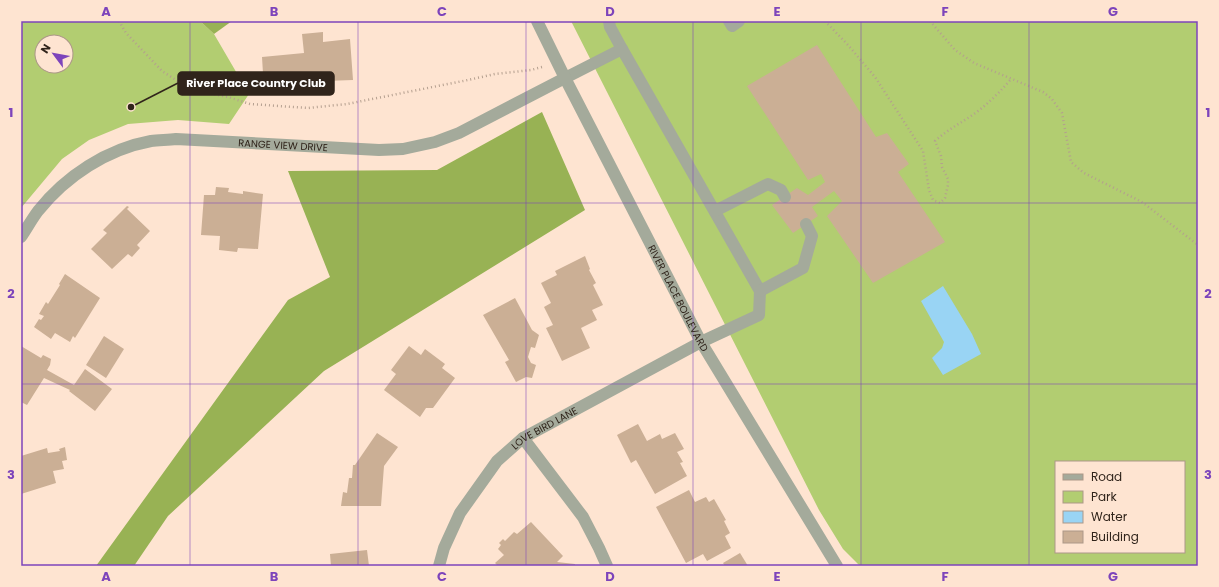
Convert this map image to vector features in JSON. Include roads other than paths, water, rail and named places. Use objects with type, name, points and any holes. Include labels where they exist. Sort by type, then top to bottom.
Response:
[{"type":"street","name":"RIVER PLACE BOULEVARD","points":[[537,21],[701,342],[837,566]]},
{"type":"street","points":[[609,21],[610,27],[622,49],[760,291],[803,268],[812,236],[806,224]]},
{"type":"street","points":[[729,21],[732,26],[739,21]]},
{"type":"street","name":"RANGE VIEW DRIVE","points":[[21,237],[38,211],[57,190],[74,175],[92,163],[122,149],[150,141],[176,139],[379,150],[403,149],[435,142],[459,133],[622,49]]},
{"type":"street","points":[[715,211],[768,184],[782,190],[785,196]]},
{"type":"street","name":"LOVE BIRD LANE","points":[[439,566],[444,548],[460,513],[497,462],[523,438],[701,342],[759,315],[760,291]]},
{"type":"street","points":[[523,438],[582,518],[599,548],[607,566]]},
{"type":"water","points":[[943,286],[972,334],[981,354],[943,375],[932,358],[942,348],[944,342],[921,301]]},
{"type":"place","name":"River Place Country Club","points":[[131,107]]}]
